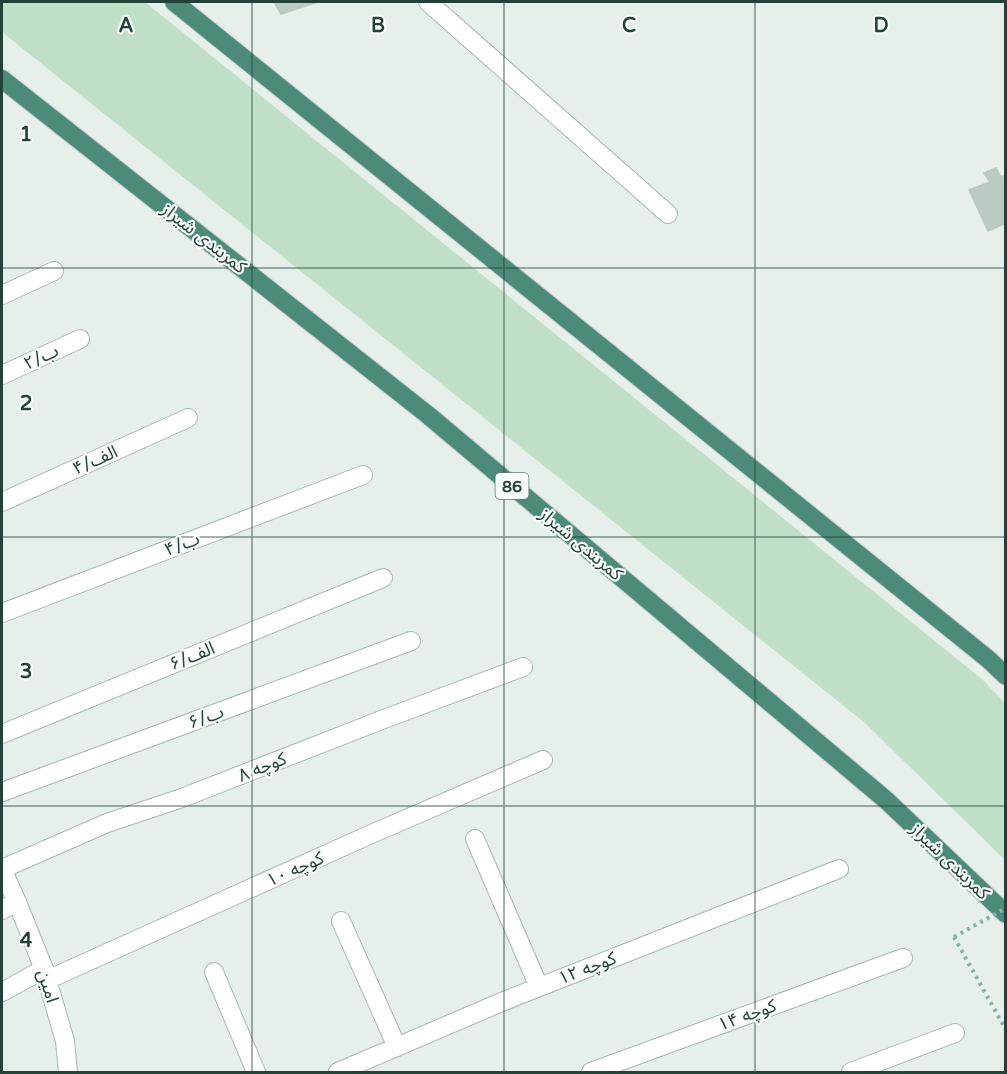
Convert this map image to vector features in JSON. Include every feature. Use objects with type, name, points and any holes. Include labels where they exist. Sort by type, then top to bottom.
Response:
[{"type":"highway","points":[[174,2],[979,652],[1005,676]]},
{"type":"highway","name":"کمربندی شیراز","points":[[2,79],[428,415],[886,800],[1005,914]]},
{"type":"street","points":[[428,2],[668,214]]},
{"type":"street","points":[[2,295],[54,271]]},
{"type":"street","name":"۲/ب","points":[[2,375],[80,339]]},
{"type":"street","name":"۴/الف","points":[[2,502],[188,418]]},
{"type":"street","name":"۴/ب","points":[[2,613],[363,476]]},
{"type":"street","name":"۶/الف","points":[[2,734],[383,578]]},
{"type":"street","name":"ب/۶","points":[[2,792],[411,641]]},
{"type":"street","name":"کوچه ۸","points":[[2,869],[107,824],[182,798],[384,718],[523,667]]},
{"type":"street","name":"کوچه ۱۰","points":[[2,992],[543,760]]},
{"type":"street","points":[[476,839],[540,987]]},
{"type":"street","name":"امین","points":[[2,869],[9,906],[46,975],[65,1041],[68,1072]]},
{"type":"street","name":"کوچه ۱۲","points":[[338,1072],[540,987],[839,869]]},
{"type":"street","points":[[341,921],[397,1047]]},
{"type":"street","name":"کوچه ۱۴","points":[[591,1072],[903,958]]},
{"type":"street","points":[[214,972],[256,1072]]},
{"type":"street","points":[[851,1072],[955,1033]]},
{"type":"path","points":[[1005,908],[954,937],[1005,1030]]},
{"type":"green space","points":[[2,2],[145,2],[983,680],[1005,703],[1005,860],[865,723],[2,32]]},
{"type":"building","points":[[274,2],[318,2],[281,14]]},
{"type":"building","points":[[996,168],[1001,177],[1006,175],[1006,223],[988,231],[969,190],[990,182],[984,173]]}]
